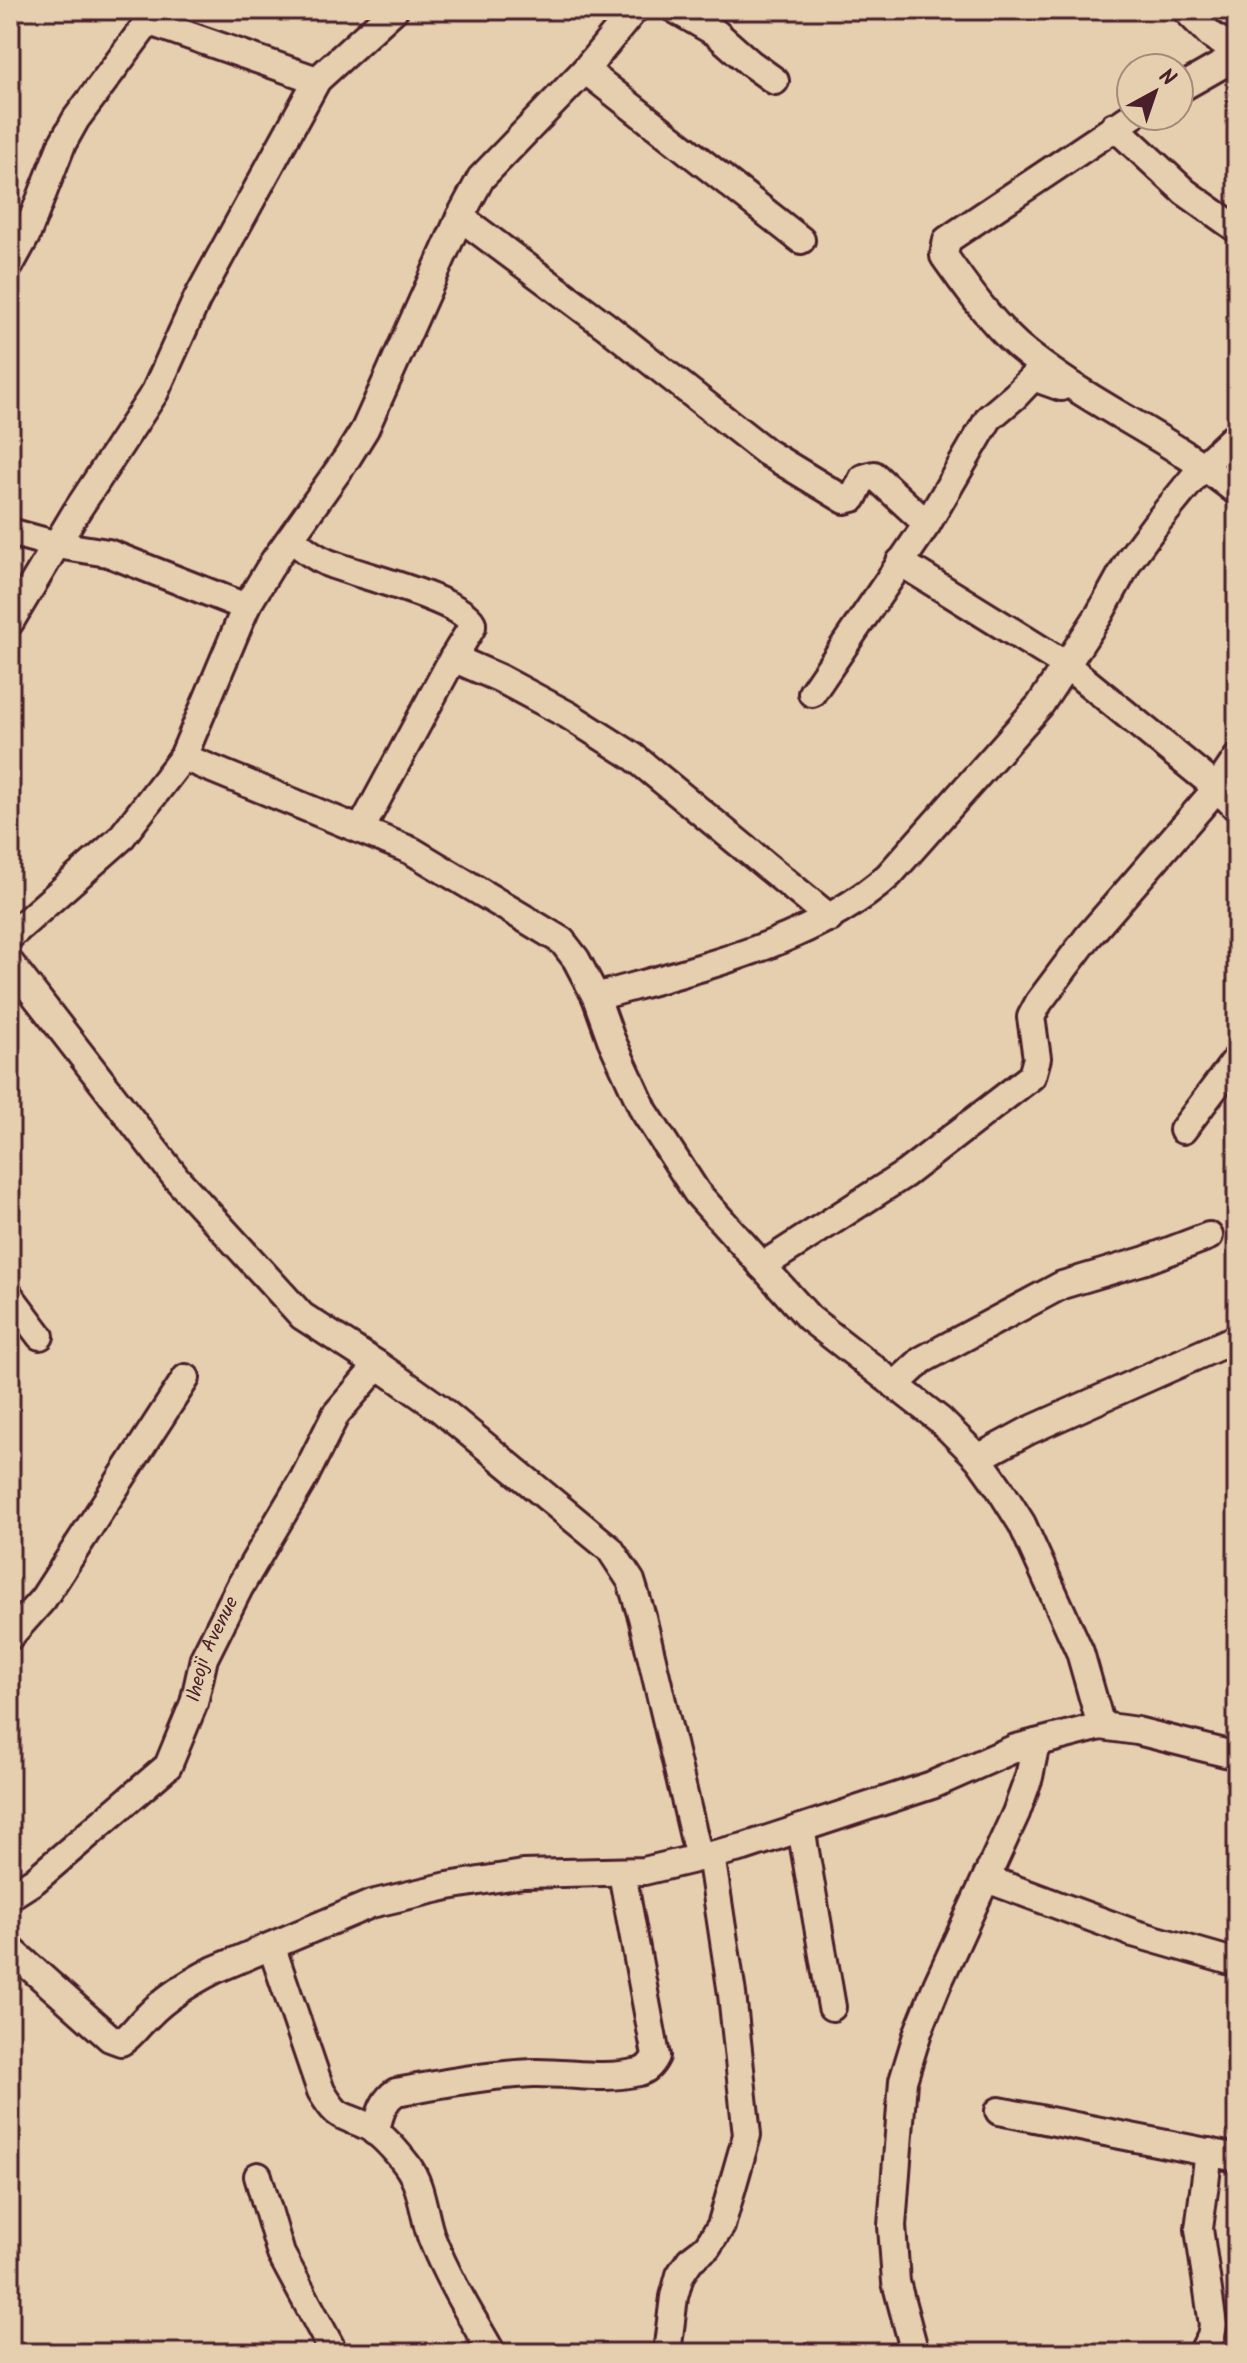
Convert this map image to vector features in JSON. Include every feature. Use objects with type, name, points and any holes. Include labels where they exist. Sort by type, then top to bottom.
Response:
[{"type":"street","points":[[10,622],[165,374],[197,299],[317,80],[394,10]]},
{"type":"street","points":[[10,936],[120,839],[183,757],[246,607],[365,429],[460,217],[481,178],[585,70],[634,10]]},
{"type":"street","points":[[676,10],[716,33],[775,81]]},
{"type":"street","points":[[1186,10],[1211,35],[1237,54],[1195,79]]},
{"type":"street","points":[[10,265],[26,236],[62,144],[152,16],[317,80]]},
{"type":"street","points":[[585,70],[801,240]]},
{"type":"street","points":[[1115,126],[947,240],[943,250],[948,262],[1008,335],[1049,370],[1204,465],[1237,492]]},
{"type":"street","points":[[1133,132],[1185,192],[1237,229]]},
{"type":"street","points":[[460,217],[606,326],[766,452],[845,500],[853,498],[863,478],[874,475],[927,524]]},
{"type":"street","points":[[812,693],[927,524],[989,418],[1033,377],[1056,387],[1073,386]]},
{"type":"street","points":[[596,997],[738,956],[830,918],[864,897],[889,875],[1040,705],[1099,615],[1130,559],[1204,465],[1237,434]]},
{"type":"street","points":[[10,532],[57,545],[108,553],[246,607]]},
{"type":"street","points":[[291,538],[325,562],[361,575],[391,581],[470,618],[472,627],[361,829]]},
{"type":"street","points":[[900,562],[1066,665],[1217,788],[1237,808]]},
{"type":"street","points":[[453,658],[499,678],[568,715],[634,757],[830,918]]},
{"type":"street","points":[[183,757],[412,851],[562,941],[576,959],[596,997],[611,1039],[644,1111],[697,1193],[809,1318],[940,1420],[978,1458],[1022,1524],[1080,1652],[1101,1726]]},
{"type":"street","points":[[762,1266],[905,1174],[1032,1076],[1037,1058],[1031,1017],[1039,1002],[1087,938],[1217,788],[1237,758]]},
{"type":"street","points":[[10,963],[177,1179],[302,1316],[439,1408],[610,1549],[631,1581],[705,1857],[732,1994],[747,2135],[721,2226],[707,2247],[690,2260],[680,2275],[667,2353]]},
{"type":"street","points":[[1183,1130],[1237,1058]]},
{"type":"street","points":[[895,1385],[922,1360],[1062,1285],[1146,1260],[1209,1236]]},
{"type":"street","points":[[10,1296],[40,1336]]},
{"type":"street","points":[[978,1458],[1028,1431],[1237,1338]]},
{"type":"street","name":"Iheoji Avenue","points":[[10,1896],[35,1880],[168,1766],[194,1703],[204,1658],[239,1588],[304,1478],[336,1414],[378,1365]]},
{"type":"street","points":[[10,1636],[43,1599],[186,1378]]},
{"type":"street","points":[[10,1949],[110,2038],[121,2042],[131,2036],[148,2015],[214,1970],[371,1904],[448,1886],[523,1874],[644,1871],[705,1857],[932,1785],[1016,1748],[1101,1726],[1137,1731],[1237,1756]]},
{"type":"street","points":[[915,2353],[896,2282],[892,2226],[903,2081],[937,1985],[1016,1813],[1029,1777],[1036,1743]]},
{"type":"street","points":[[801,1828],[832,2007]]},
{"type":"street","points":[[375,2132],[383,2105],[396,2092],[523,2074],[597,2078],[643,2072],[652,2065],[656,2056],[622,1873]]},
{"type":"street","points":[[987,1879],[1133,1933],[1237,1963]]},
{"type":"street","points":[[272,1948],[321,2091],[331,2108],[345,2119],[375,2132],[408,2166],[419,2190],[430,2233],[444,2269],[492,2353]]},
{"type":"street","points":[[999,2111],[1237,2158]]},
{"type":"street","points":[[1202,2353],[1213,2325],[1199,2229],[1209,2152]]},
{"type":"street","points":[[258,2176],[281,2254],[334,2353]]}]
